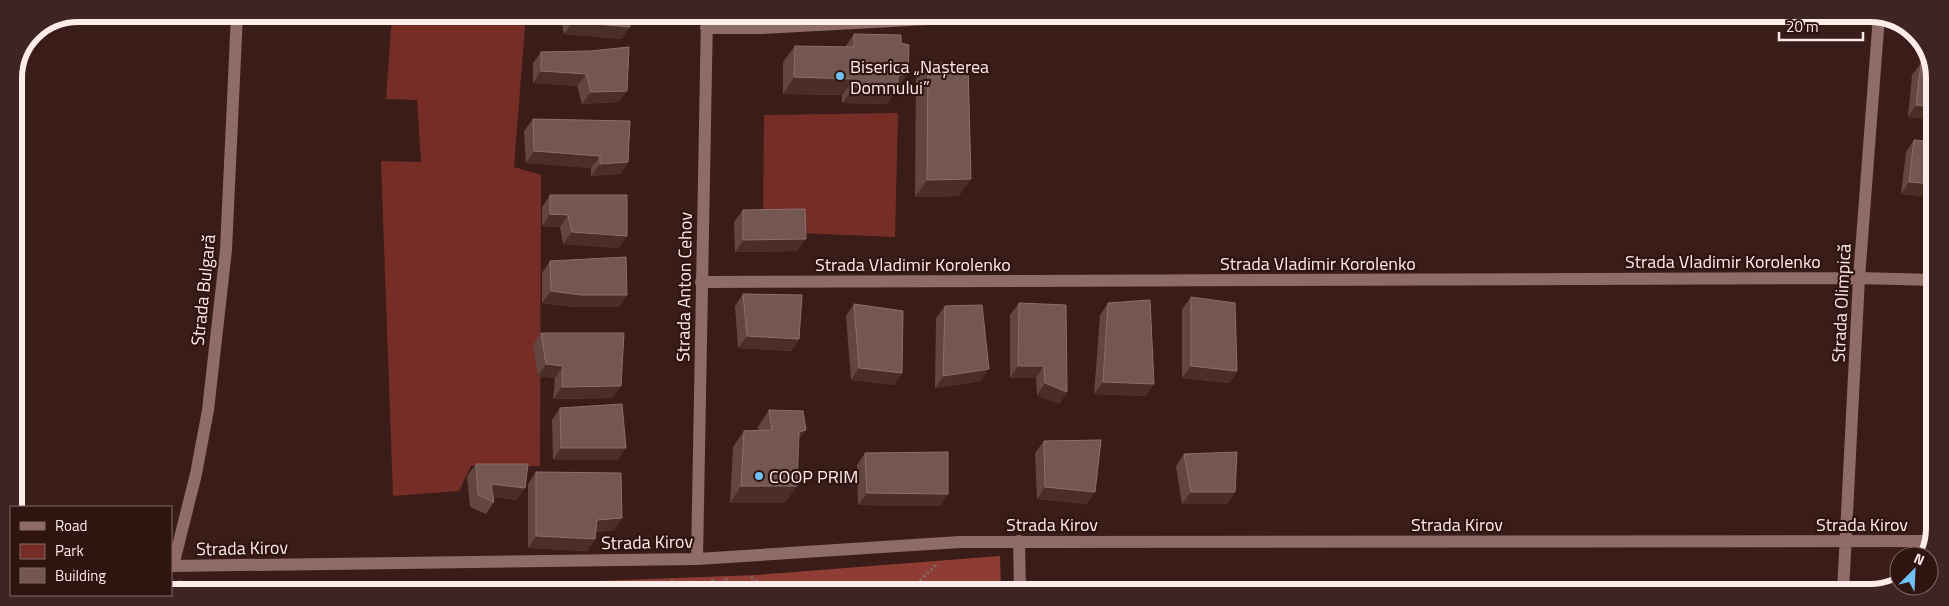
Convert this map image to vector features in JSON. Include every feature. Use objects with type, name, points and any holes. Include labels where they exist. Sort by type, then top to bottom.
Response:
[{"type":"street","name":"Strada Bulgară","points":[[172,566],[196,474],[209,401],[226,250],[237,22]]},
{"type":"street","name":"Strada Anton Cehov","points":[[697,559],[706,22]]},
{"type":"street","points":[[706,28],[762,28],[873,22]]},
{"type":"street","name":"Strada Olimpică","points":[[1844,584],[1859,278],[1878,23]]},
{"type":"street","name":"Strada Vladimir Korolenko","points":[[702,282],[1859,278],[1926,280]]},
{"type":"street","name":"Strada Kirov","points":[[172,566],[697,559],[960,542],[1019,541],[1925,541]]},
{"type":"street","points":[[1019,541],[1020,584]]},
{"type":"green space","points":[[391,22],[525,22],[514,167],[541,175],[540,466],[471,466],[459,491],[393,496],[381,161],[421,162],[417,100],[386,99]]},
{"type":"green space","points":[[898,113],[895,237],[797,233],[763,221],[764,115]]},
{"type":"shaded area","points":[[1000,556],[1001,584],[523,584],[756,575]]},
{"type":"building","points":[[573,22],[630,22],[630,27]]},
{"type":"building","points":[[854,34],[901,35],[901,43],[909,45],[908,73],[898,76],[898,88],[854,87],[854,79],[794,77],[795,46],[854,47]]},
{"type":"building","points":[[629,47],[627,91],[591,92],[586,74],[541,71],[541,52],[590,51]]},
{"type":"building","points":[[928,63],[968,63],[971,179],[927,180]]},
{"type":"building","points":[[1921,63],[1924,63],[1926,75],[1926,106],[1916,105]]},
{"type":"building","points":[[533,119],[630,121],[628,162],[600,164],[600,156],[534,151]]},
{"type":"building","points":[[1914,140],[1926,141],[1926,183],[1909,182]]},
{"type":"building","points":[[550,195],[627,195],[627,236],[572,232],[568,215],[550,214]]},
{"type":"building","points":[[805,209],[806,239],[743,240],[743,210]]},
{"type":"building","points":[[626,257],[627,295],[581,295],[551,291],[550,261]]},
{"type":"building","points":[[743,294],[802,295],[799,339],[747,336]]},
{"type":"building","points":[[1191,297],[1235,303],[1237,371],[1191,366]]},
{"type":"building","points":[[1150,300],[1154,384],[1103,382],[1108,303]]},
{"type":"building","points":[[1019,303],[1066,305],[1067,392],[1045,383],[1044,366],[1018,366]]},
{"type":"building","points":[[854,304],[903,311],[902,373],[859,368]]},
{"type":"building","points":[[982,305],[989,369],[943,376],[945,306]]},
{"type":"building","points":[[541,333],[624,333],[621,386],[562,387],[563,366],[546,364]]},
{"type":"building","points":[[622,404],[626,448],[561,448],[560,408]]},
{"type":"building","name":"COOP PRIM","points":[[769,410],[803,411],[806,430],[799,432],[797,486],[741,486],[744,431],[772,430]]},
{"type":"building","points":[[1101,440],[1095,492],[1045,487],[1044,441]]},
{"type":"building","points":[[948,452],[948,494],[867,493],[865,453]]},
{"type":"building","points":[[1237,452],[1235,492],[1191,492],[1184,454]]},
{"type":"building","points":[[476,464],[528,464],[525,488],[491,484],[494,502],[478,495]]},
{"type":"building","points":[[536,472],[621,473],[622,518],[597,520],[595,539],[536,536]]},
{"type":"building","points":[[181,581],[181,584],[172,584],[172,582]]},
{"type":"place","name":"Biserica „Nașterea Domnului”","points":[[840,76]]},
{"type":"place","name":"COOP PRIM","points":[[759,476]]}]
